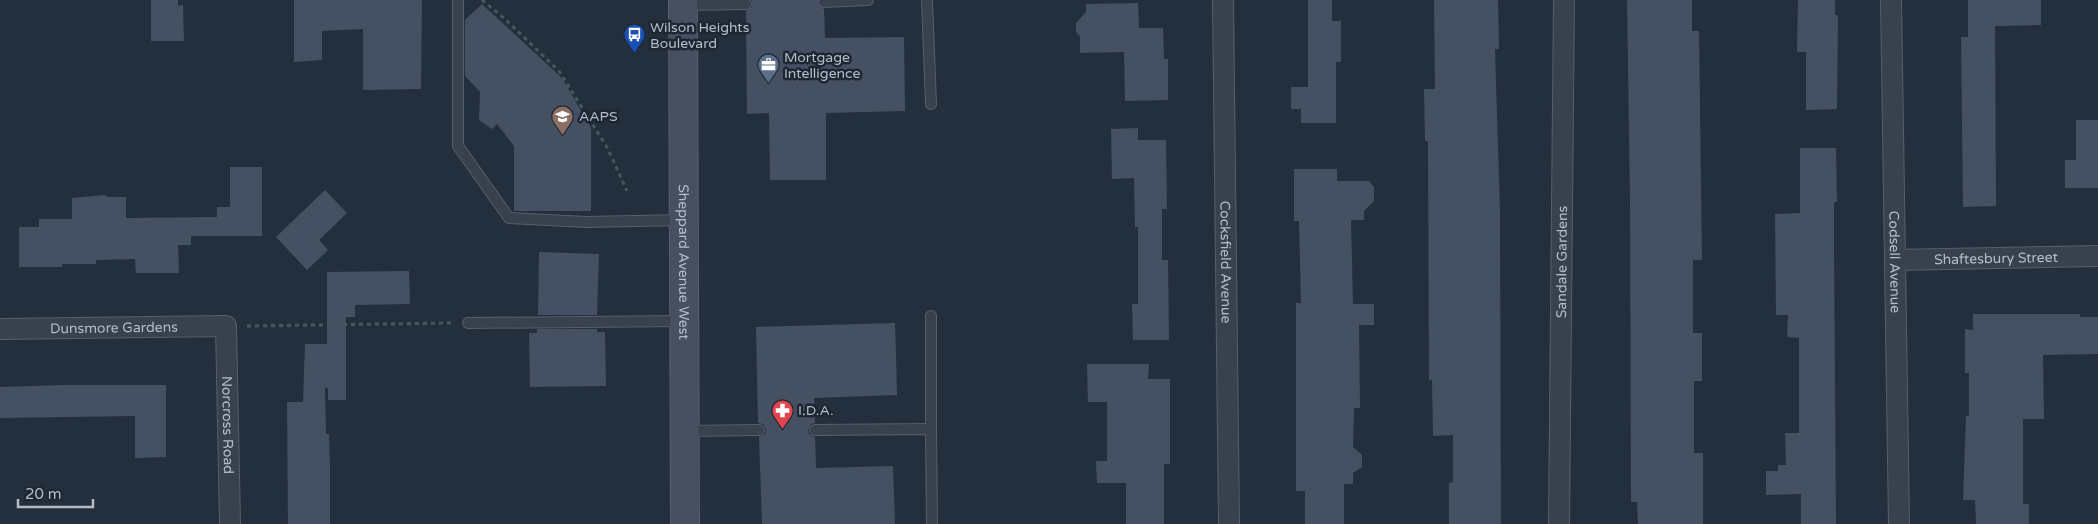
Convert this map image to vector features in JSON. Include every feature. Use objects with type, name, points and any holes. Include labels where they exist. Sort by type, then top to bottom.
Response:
[{"type":"main road","name":"Sheppard Avenue West","points":[[683,2],[685,524]]},
{"type":"street","name":"Cocksfield Avenue","points":[[1224,0],[1229,524]]},
{"type":"street","name":"Sandale Gardens","points":[[1560,524],[1564,0]]},
{"type":"street","name":"Codsell Avenue","points":[[1891,0],[1899,524]]},
{"type":"street","name":"Shaftesbury Street","points":[[1894,260],[2098,256]]},
{"type":"street","name":"Dunsmore Gardens","points":[[0,328],[226,326]]},
{"type":"street","name":"Norcross Road","points":[[226,326],[230,524]]},
{"type":"lane","points":[[458,0],[458,146],[509,218],[586,222],[684,220]]},
{"type":"lane","points":[[824,2],[868,0]]},
{"type":"lane","points":[[927,0],[931,104]]},
{"type":"lane","points":[[683,2],[746,4]]},
{"type":"lane","points":[[930,316],[932,524]]},
{"type":"lane","points":[[468,323],[685,321]]},
{"type":"lane","points":[[815,430],[931,429]]},
{"type":"lane","points":[[685,431],[758,430]]},
{"type":"path","points":[[482,0],[505,19],[559,71],[608,150],[627,191]]},
{"type":"path","points":[[226,326],[468,323]]},
{"type":"building","points":[[151,0],[178,0],[178,6],[183,5],[184,41],[151,41]]},
{"type":"building","points":[[294,0],[422,0],[421,89],[363,90],[363,29],[322,31],[322,60],[294,62]]},
{"type":"building","points":[[752,0],[818,0],[819,6],[824,9],[825,38],[904,37],[905,111],[826,113],[826,180],[770,180],[769,113],[747,114],[746,11],[752,7]]},
{"type":"building","points":[[1308,0],[1332,0],[1332,21],[1341,21],[1341,62],[1336,62],[1336,123],[1301,123],[1301,109],[1291,109],[1291,87],[1308,87]]},
{"type":"building","points":[[1434,0],[1498,0],[1499,49],[1495,49],[1500,212],[1501,524],[1449,524],[1449,483],[1453,482],[1453,435],[1433,436],[1432,380],[1429,380],[1428,141],[1425,141],[1424,89],[1435,89]]},
{"type":"building","points":[[1627,0],[1692,0],[1692,31],[1699,31],[1702,260],[1693,260],[1693,333],[1702,333],[1702,381],[1694,381],[1694,453],[1703,453],[1703,524],[1638,524],[1637,502],[1631,502]]},
{"type":"building","points":[[1798,0],[1835,0],[1835,15],[1838,15],[1837,109],[1806,110],[1806,52],[1797,52]]},
{"type":"building","points":[[1968,0],[2041,0],[2041,25],[1995,26],[1996,206],[1963,207],[1961,37],[1968,37]]},
{"type":"building","points":[[1138,3],[1139,28],[1163,28],[1164,59],[1168,59],[1168,100],[1125,101],[1124,52],[1080,53],[1080,36],[1076,32],[1076,23],[1086,12],[1086,4]]},
{"type":"building","points":[[482,4],[562,78],[591,128],[591,211],[514,211],[514,146],[497,124],[492,129],[479,120],[480,92],[465,76],[465,20]]},
{"type":"building","points":[[2076,120],[2098,120],[2098,188],[2065,188],[2065,160],[2076,160]]},
{"type":"building","points":[[1138,128],[1138,140],[1166,140],[1167,209],[1162,209],[1162,260],[1168,260],[1169,340],[1133,340],[1132,304],[1138,304],[1138,227],[1135,227],[1134,178],[1112,179],[1111,129]]},
{"type":"building","points":[[1800,148],[1836,148],[1837,202],[1834,202],[1834,247],[1836,524],[1801,524],[1801,494],[1766,495],[1766,471],[1778,471],[1778,465],[1786,465],[1785,433],[1799,433],[1799,338],[1787,337],[1788,315],[1776,315],[1775,214],[1800,213]]},
{"type":"building","points":[[230,167],[262,167],[262,236],[191,236],[191,245],[178,245],[179,273],[136,273],[135,259],[96,260],[96,264],[62,264],[62,267],[19,267],[19,227],[39,227],[39,219],[72,219],[72,198],[104,195],[108,197],[126,197],[126,218],[217,217],[217,207],[230,207]]},
{"type":"building","points":[[1294,169],[1337,169],[1337,181],[1369,181],[1374,187],[1374,201],[1364,211],[1364,220],[1351,220],[1353,304],[1374,304],[1374,325],[1359,325],[1360,408],[1354,408],[1353,447],[1362,455],[1362,467],[1353,473],[1353,484],[1344,484],[1344,524],[1305,524],[1305,491],[1296,491],[1296,303],[1301,303],[1299,221],[1294,221]]},
{"type":"building","points":[[325,190],[347,213],[319,240],[328,250],[307,270],[276,237]]},
{"type":"building","points":[[539,252],[599,254],[597,315],[538,315]]},
{"type":"building","points":[[409,271],[410,304],[355,305],[355,317],[346,317],[346,400],[328,400],[328,388],[325,388],[326,434],[329,434],[330,524],[288,524],[287,402],[303,402],[305,344],[327,344],[327,272]]},
{"type":"building","points":[[1973,314],[2080,314],[2080,317],[2098,317],[2098,354],[2043,355],[2044,419],[2023,419],[2023,504],[2029,504],[2029,524],[1976,524],[1975,500],[1963,500],[1966,416],[1969,416],[1969,373],[1965,373],[1965,329],[1973,330]]},
{"type":"building","points":[[895,323],[897,395],[814,398],[815,423],[811,424],[808,430],[809,434],[815,437],[816,468],[893,466],[895,524],[762,524],[759,437],[765,434],[766,429],[763,424],[758,423],[756,327]]},
{"type":"building","points":[[537,329],[597,329],[597,332],[605,332],[606,386],[530,387],[529,333],[537,333]]},
{"type":"building","points":[[1087,364],[1149,364],[1148,379],[1170,379],[1170,464],[1164,464],[1164,524],[1126,524],[1126,483],[1097,483],[1096,461],[1107,461],[1107,402],[1088,402]]},
{"type":"building","points":[[166,385],[166,457],[135,458],[135,416],[0,418],[0,387]]},
{"type":"place","name":"Wilson Heights Boulevard","points":[[634,54]]},
{"type":"place","name":"Mortgage Intelligence","points":[[768,84]]},
{"type":"place","name":"AAPS","points":[[563,135]]},
{"type":"place","name":"I.D.A.","points":[[782,429]]}]
